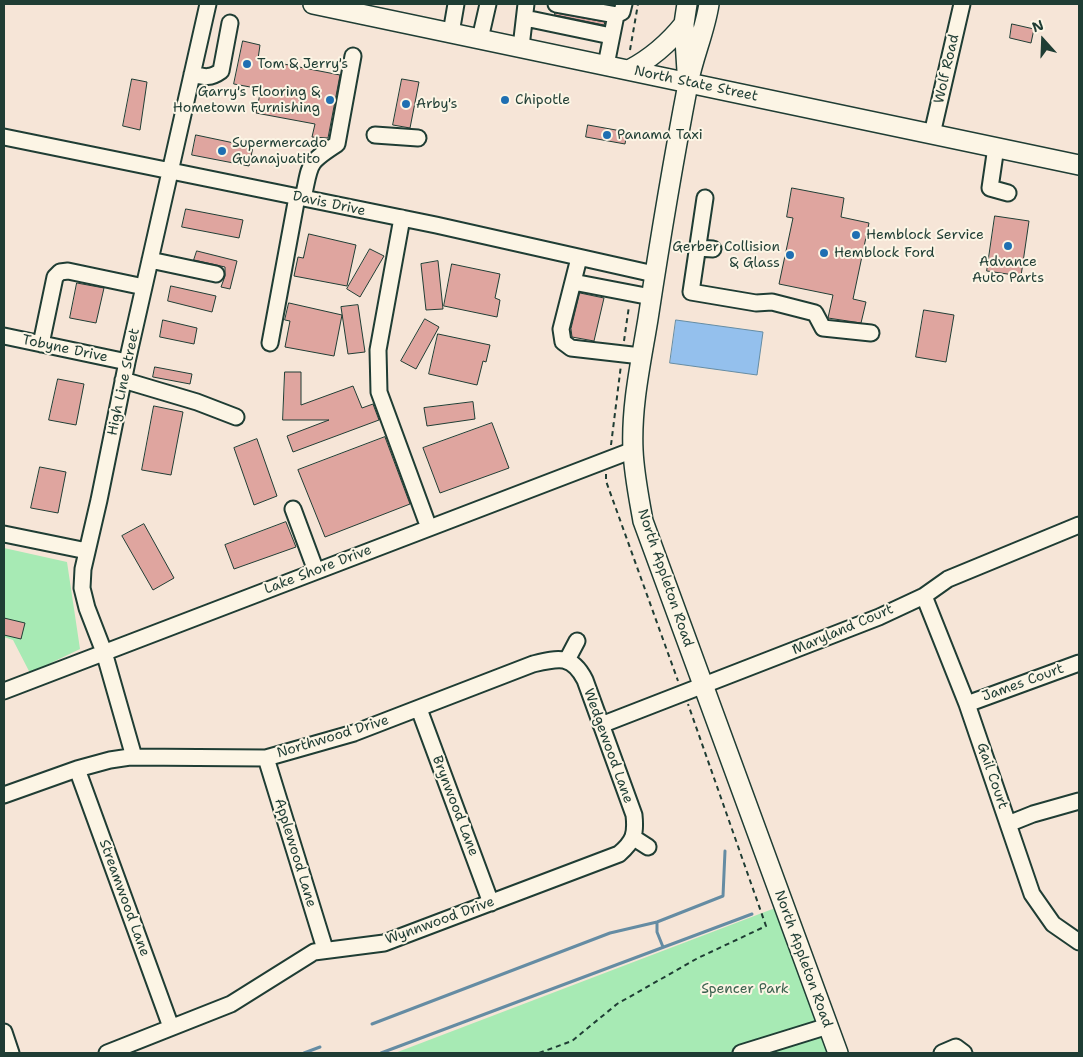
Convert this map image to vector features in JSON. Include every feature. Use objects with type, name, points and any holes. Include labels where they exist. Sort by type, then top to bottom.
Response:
[{"type":"main road","name":"North State Street","points":[[313,4],[1079,165]]},
{"type":"main road","points":[[687,4],[684,24],[688,82]]},
{"type":"main road","points":[[688,82],[706,25],[709,4]]},
{"type":"main road","points":[[629,70],[649,60],[662,49],[684,24]]},
{"type":"main road","name":"North Appleton Road","points":[[688,82],[641,356],[634,402],[632,450],[643,521],[838,1053]]},
{"type":"street","name":"High Line Street","points":[[134,757],[104,652],[90,618],[82,588],[87,552],[126,362],[208,4]]},
{"type":"street","points":[[451,33],[456,4]]},
{"type":"street","points":[[480,39],[488,4]]},
{"type":"street","points":[[556,4],[620,9],[611,36],[606,65]]},
{"type":"street","name":"Wolf Road","points":[[932,134],[962,4]]},
{"type":"street","points":[[521,47],[526,11],[611,36]]},
{"type":"street","points":[[192,74],[206,78],[214,76],[221,71],[230,23]]},
{"type":"street","points":[[270,343],[300,198],[314,158],[337,144],[354,56]]},
{"type":"street","points":[[374,135],[418,138]]},
{"type":"street","name":"Davis Drive","points":[[4,137],[402,218],[654,274]]},
{"type":"street","points":[[996,147],[990,188],[1008,193]]},
{"type":"street","points":[[705,198],[705,248],[691,292],[756,303],[772,302],[815,313],[823,328],[871,332]]},
{"type":"street","points":[[402,218],[378,350],[379,392],[429,528]]},
{"type":"street","points":[[579,258],[561,329],[563,342],[571,348],[641,356]]},
{"type":"street","points":[[150,260],[216,274]]},
{"type":"street","points":[[41,344],[55,277],[60,272],[68,271],[144,287]]},
{"type":"street","points":[[573,282],[651,297]]},
{"type":"street","name":"Tobyne Drive","points":[[4,336],[126,362]]},
{"type":"street","points":[[123,380],[197,402],[236,416]]},
{"type":"street","name":"Lake Shore Drive","points":[[4,691],[632,450]]},
{"type":"street","points":[[293,509],[316,571]]},
{"type":"street","name":"Maryland Court","points":[[601,725],[820,641],[924,596],[948,579],[1079,525]]},
{"type":"street","points":[[4,534],[87,552]]},
{"type":"street","name":"Gail Court","points":[[924,596],[967,704],[1032,894],[1053,924],[1079,942]]},
{"type":"street","points":[[567,660],[577,641]]},
{"type":"street","name":"Northwood Drive","points":[[4,795],[77,769],[110,760],[134,757],[266,758],[354,733],[533,664],[555,658],[567,660]]},
{"type":"street","name":"Wedgewood Lane","points":[[567,660],[581,673],[601,725],[634,815],[634,838]]},
{"type":"street","name":"James Court","points":[[967,704],[1079,663]]},
{"type":"street","name":"Brynwood Lane","points":[[419,709],[491,903]]},
{"type":"street","name":"Applewood Lane","points":[[266,758],[325,949]]},
{"type":"street","name":"Streamwood Lane","points":[[77,769],[171,1027]]},
{"type":"street","points":[[1008,824],[1033,814],[1079,801]]},
{"type":"street","points":[[634,838],[648,847]]},
{"type":"street","name":"Wynnwood Drive","points":[[106,1053],[230,1004],[266,983],[304,956],[325,949],[384,943],[619,854],[634,838]]},
{"type":"street","points":[[741,1053],[828,1026]]},
{"type":"street","points":[[4,1032],[11,1053]]},
{"type":"street","points":[[942,1053],[956,1047],[964,1053]]},
{"type":"path","points":[[630,50],[638,4]]},
{"type":"green space","points":[[4,548],[67,562],[80,649],[30,673],[13,640],[4,637]]},
{"type":"green space","name":"Spencer Park","points":[[783,905],[838,1053],[395,1053]]},
{"type":"water","points":[[676,320],[763,332],[757,375],[670,363]]},
{"type":"building","points":[[555,13],[605,22],[604,25],[555,15]]},
{"type":"building","points":[[1012,24],[1034,29],[1031,43],[1010,38]]},
{"type":"building","points":[[243,41],[260,45],[258,59],[340,75],[328,138],[312,137],[315,124],[256,113],[261,89],[234,84]]},
{"type":"building","points":[[132,79],[147,82],[140,130],[123,126]]},
{"type":"building","name":"Arby's","points":[[402,79],[419,82],[410,128],[393,125]]},
{"type":"building","name":"Panama Taxi","points":[[588,125],[627,132],[625,144],[586,137]]},
{"type":"building","name":"Supermercado Guanajuatito","points":[[196,135],[253,147],[249,166],[192,155]]},
{"type":"building","name":"Hemblock Ford","points":[[792,188],[844,198],[841,217],[869,223],[853,299],[866,302],[861,323],[828,318],[833,295],[779,284],[793,218],[787,217]]},
{"type":"building","points":[[186,209],[243,220],[239,238],[182,227]]},
{"type":"building","name":"Advance Auto Parts","points":[[995,216],[1029,221],[1021,276],[987,271]]},
{"type":"building","points":[[309,234],[356,245],[347,286],[294,276],[298,257],[303,258]]},
{"type":"building","points":[[370,249],[384,256],[360,297],[347,289]]},
{"type":"building","points":[[197,251],[237,261],[230,289],[221,287],[225,276],[225,267],[194,260]]},
{"type":"building","points":[[438,261],[443,309],[426,310],[421,264]]},
{"type":"building","points":[[452,264],[500,274],[495,298],[500,300],[497,317],[444,306]]},
{"type":"building","points":[[77,283],[104,288],[96,323],[70,318]]},
{"type":"building","points":[[171,286],[216,296],[212,312],[168,301]]},
{"type":"building","points":[[580,293],[604,298],[594,341],[572,337],[571,329]]},
{"type":"building","points":[[289,303],[342,315],[334,356],[285,347],[290,321],[285,320]]},
{"type":"building","points":[[358,305],[365,352],[348,354],[341,307]]},
{"type":"building","points":[[924,310],[954,315],[946,362],[916,357]]},
{"type":"building","points":[[425,319],[439,327],[416,369],[401,361]]},
{"type":"building","points":[[163,320],[197,328],[194,344],[160,337]]},
{"type":"building","points":[[438,334],[490,345],[486,362],[483,361],[477,385],[429,374]]},
{"type":"building","points":[[155,367],[192,374],[190,384],[153,377]]},
{"type":"building","points":[[285,372],[301,372],[301,405],[353,386],[362,408],[373,404],[379,420],[293,452],[287,436],[329,420],[283,420]]},
{"type":"building","points":[[58,379],[84,384],[76,425],[49,420]]},
{"type":"building","points":[[473,402],[475,419],[427,426],[424,408]]},
{"type":"building","points":[[154,406],[183,412],[171,475],[142,470]]},
{"type":"building","points":[[492,423],[509,468],[440,493],[423,448]]},
{"type":"building","points":[[385,437],[410,504],[325,537],[298,470]]},
{"type":"building","points":[[257,439],[277,496],[254,505],[234,448]]},
{"type":"building","points":[[40,467],[66,472],[58,513],[31,508]]},
{"type":"building","points":[[286,522],[296,547],[234,569],[225,545]]},
{"type":"building","points":[[144,524],[174,578],[153,590],[122,536]]},
{"type":"building","points":[[4,618],[25,623],[21,639],[4,635]]},
{"type":"waterway","points":[[372,1024],[610,933],[657,922],[723,896],[725,851]]},
{"type":"waterway","points":[[381,1053],[752,914]]},
{"type":"waterway","points":[[657,922],[657,932],[663,947]]},
{"type":"waterway","points":[[304,1053],[320,1047]]},
{"type":"place","name":"Tom & Jerry's","points":[[247,64]]},
{"type":"place","name":"Garry's Flooring & Hometown Furnishing","points":[[330,100]]},
{"type":"place","name":"Chipotle","points":[[505,100]]},
{"type":"place","name":"Arby's","points":[[406,104]]},
{"type":"place","name":"Panama Taxi","points":[[607,135]]},
{"type":"place","name":"Supermercado Guanajuatito","points":[[222,151]]},
{"type":"place","name":"Hemblock Service","points":[[856,235]]},
{"type":"place","name":"Advance Auto Parts","points":[[1008,246]]},
{"type":"place","name":"Hemblock Ford","points":[[824,253]]},
{"type":"place","name":"Gerber Collision & Glass","points":[[790,255]]}]
